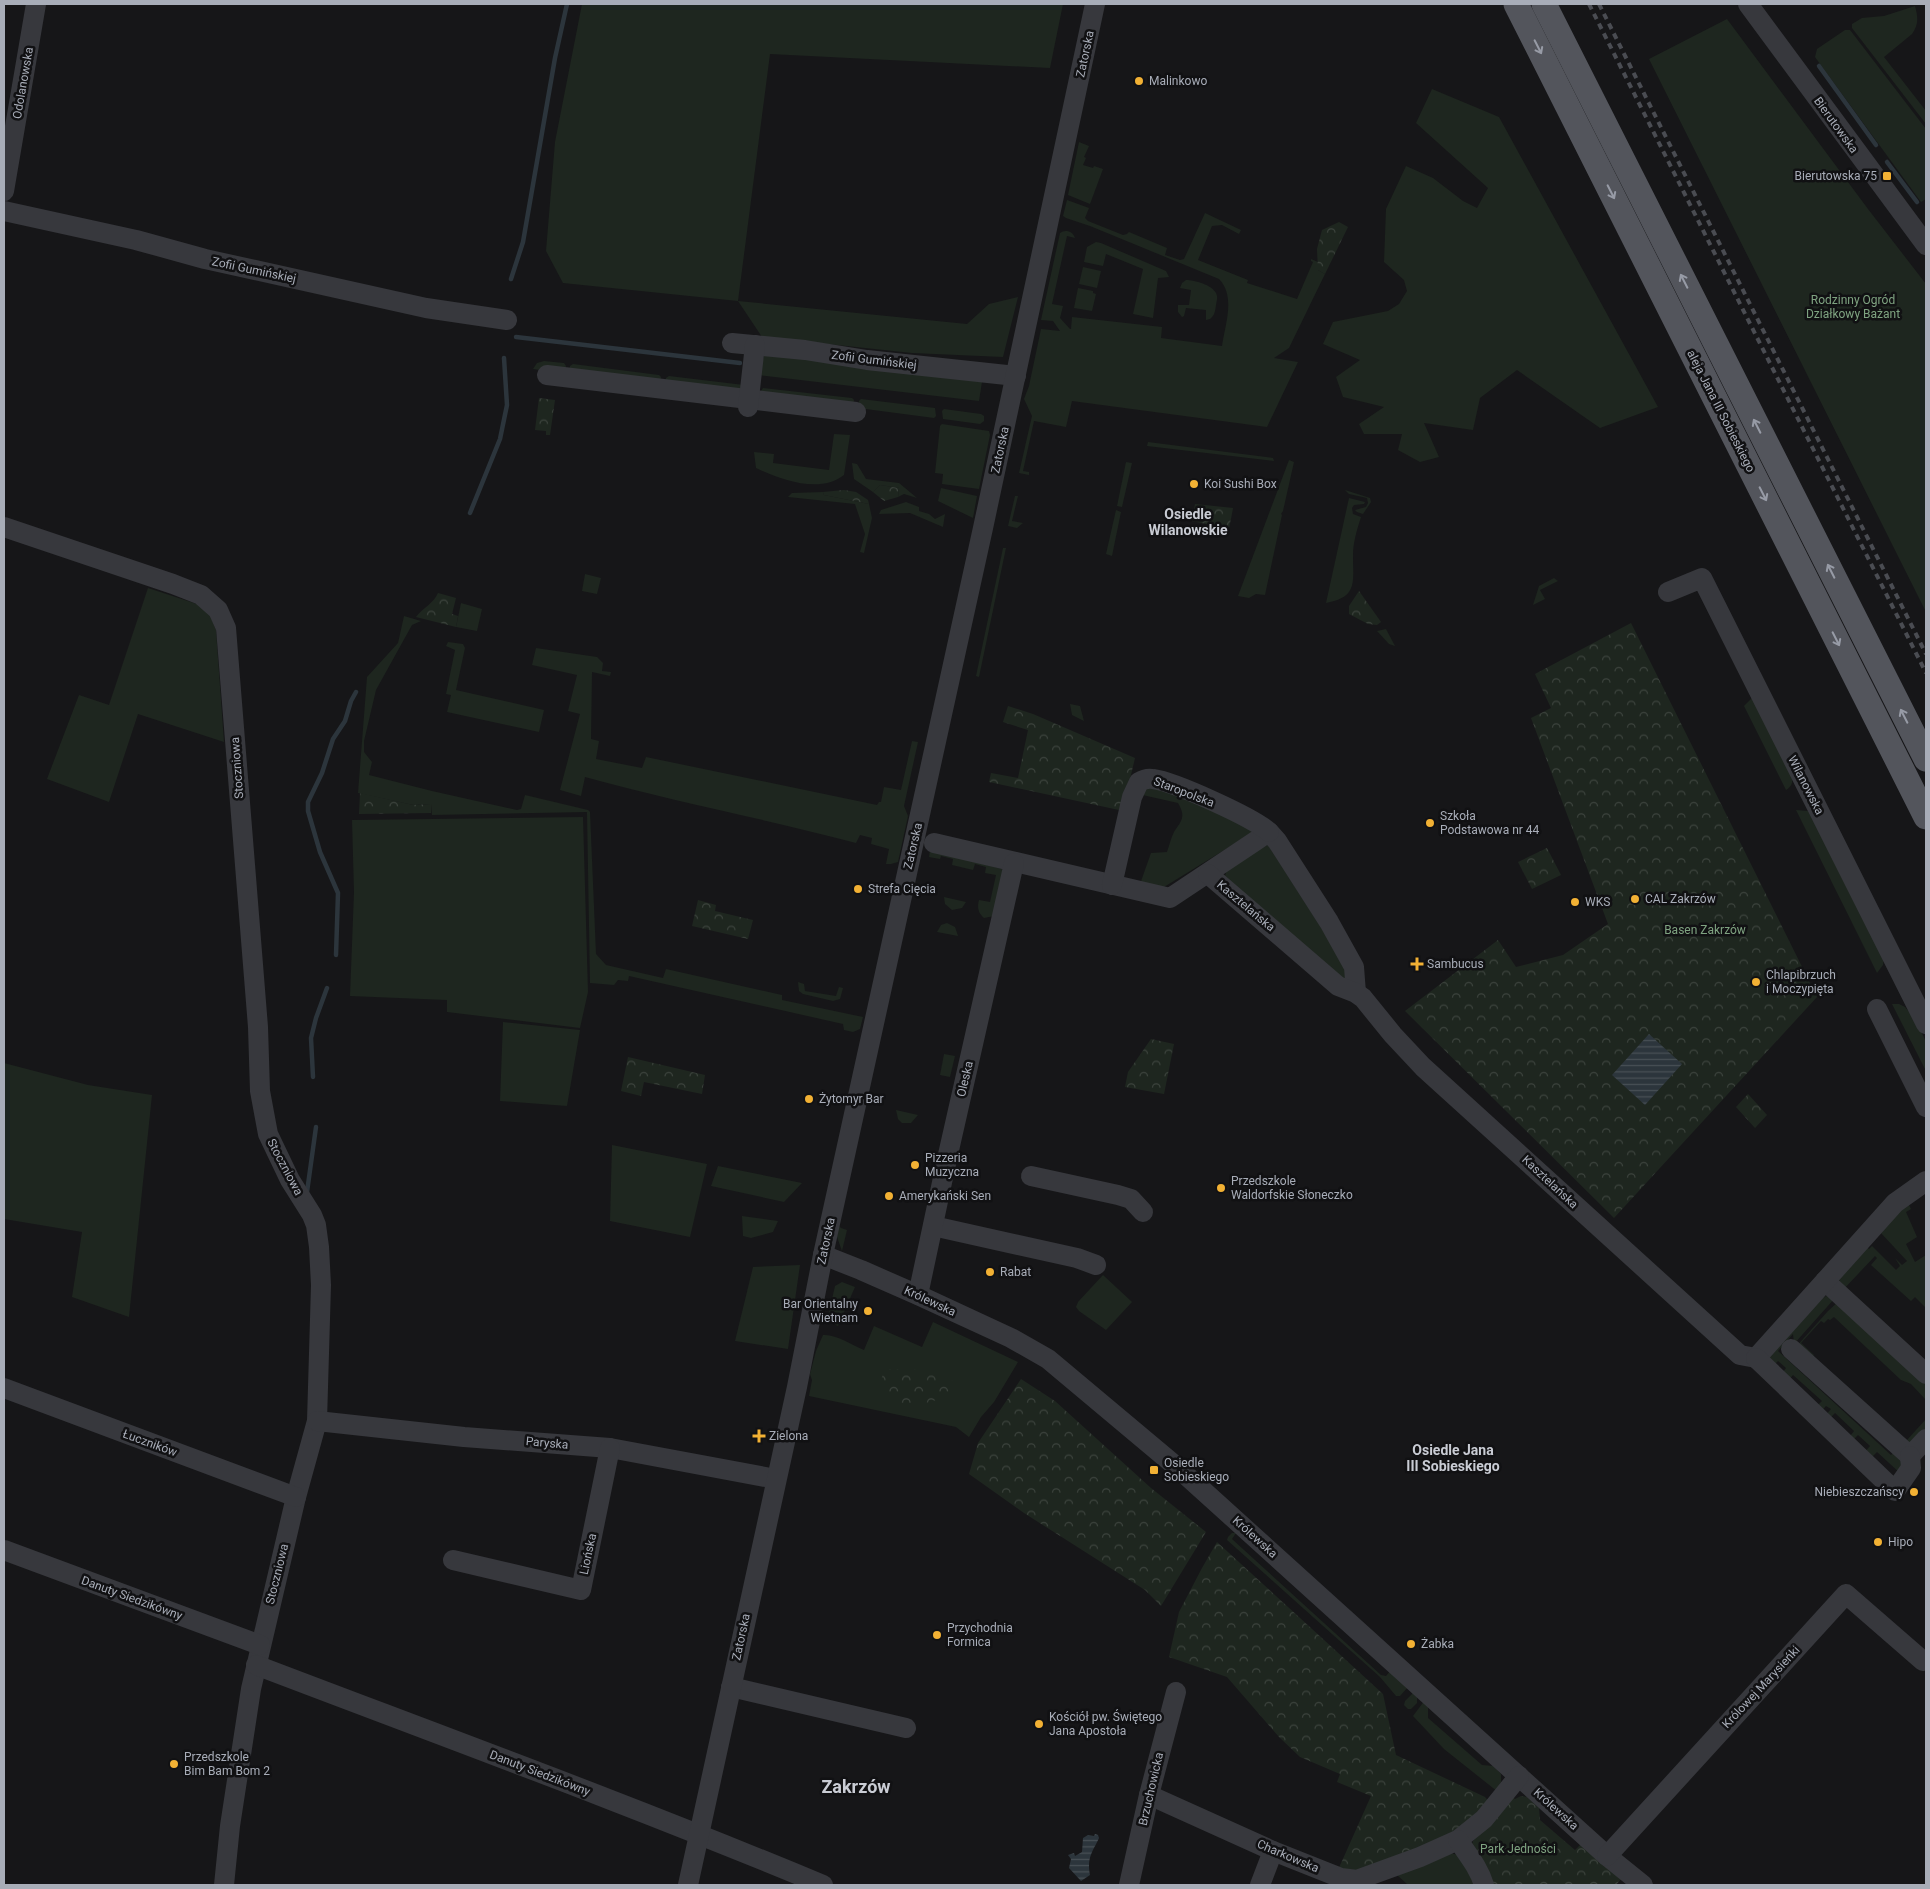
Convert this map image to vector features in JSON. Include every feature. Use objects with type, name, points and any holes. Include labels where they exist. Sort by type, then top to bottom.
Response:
[{"type":"main road","name":"aleja Jana III Sobieskiego","points":[[1516,4],[1926,817]]},
{"type":"main road","name":"aleja Jana III Sobieskiego","points":[[1544,4],[1926,759]]},
{"type":"street","name":"Odolanowska","points":[[4,191],[36,4]]},
{"type":"street","name":"Zatorska","points":[[688,1885],[1095,4]]},
{"type":"street","name":"Bierutowska","points":[[1748,4],[1870,172],[1926,245]]},
{"type":"street","name":"Zofii Gumińskiej","points":[[4,211],[136,240],[205,260],[426,308],[507,320]]},
{"type":"street","name":"Zofii Gumińskiej","points":[[732,343],[1016,376]]},
{"type":"street","points":[[748,403],[754,345]]},
{"type":"street","points":[[547,375],[748,403],[856,412]]},
{"type":"street","name":"Stoczniowa","points":[[4,527],[173,584],[201,596],[218,610],[224,623],[227,639],[258,1027],[260,1091],[268,1134],[290,1180],[312,1215],[316,1225],[320,1247],[321,1285],[317,1422],[296,1497],[260,1644],[230,1826],[224,1885]]},
{"type":"street","name":"Wilanowska","points":[[1668,592],[1702,578],[1926,1024]]},
{"type":"street","name":"Staropolska","points":[[1112,885],[1133,792],[1138,782],[1146,778],[1155,779],[1188,791],[1246,817],[1269,832]]},
{"type":"street","points":[[1269,832],[1277,841],[1329,922],[1354,967],[1356,993]]},
{"type":"street","name":"Kasztelańska","points":[[1112,885],[1170,898],[1269,832]]},
{"type":"street","points":[[934,844],[1112,885]]},
{"type":"street","name":"Oleska","points":[[918,1295],[1014,863]]},
{"type":"street","name":"Kasztelańska","points":[[1208,874],[1338,986],[1356,993],[1362,998],[1393,1036],[1423,1067],[1733,1349],[1740,1355],[1756,1358]]},
{"type":"street","points":[[1877,1008],[1926,1107]]},
{"type":"street","points":[[1030,1176],[1118,1195],[1131,1200],[1143,1212]]},
{"type":"street","points":[[1791,1349],[1910,1456],[1911,1468],[1894,1491],[1756,1358],[1896,1203],[1926,1181]]},
{"type":"street","points":[[932,1226],[1077,1258],[1096,1265]]},
{"type":"street","name":"Królewska","points":[[823,1255],[918,1295],[1011,1338],[1048,1358],[1178,1468],[1607,1856],[1643,1885]]},
{"type":"street","points":[[1825,1281],[1926,1374]]},
{"type":"street","name":"Łuczników","points":[[4,1388],[296,1497]]},
{"type":"street","name":"Paryska","points":[[317,1422],[464,1437],[610,1448],[776,1479]]},
{"type":"street","points":[[1910,1456],[1926,1439]]},
{"type":"street","name":"Liońska","points":[[453,1560],[580,1590],[610,1448]]},
{"type":"street","name":"Danuty Siedzikówny","points":[[4,1550],[260,1644]]},
{"type":"street","name":"Królowej Marysieńki","points":[[1607,1856],[1846,1594],[1923,1661]]},
{"type":"street","name":"Danuty Siedzikówny","points":[[256,1665],[551,1776],[823,1885]]},
{"type":"street","points":[[730,1687],[906,1728]]},
{"type":"street","name":"Brzuchowicka","points":[[1129,1885],[1149,1795],[1176,1692]]},
{"type":"street","name":"Charkowska","points":[[1149,1795],[1273,1851],[1341,1878],[1372,1880],[1458,1840],[1484,1819],[1520,1776]]},
{"type":"street","points":[[1458,1840],[1474,1863],[1484,1885]]},
{"type":"street","points":[[1260,1885],[1273,1851]]},
{"type":"green space","points":[[582,4],[1063,4],[1050,68],[770,54],[738,301],[563,283],[546,251],[555,142]]},
{"type":"green space","points":[[1915,6],[1917,20],[1912,34],[1884,57],[1926,111],[1926,124],[1852,28],[1852,24],[1862,18],[1884,16]]},
{"type":"green space","name":"Rodzinny Ogród Działkowy Bażant","points":[[1727,19],[1926,284],[1926,612],[1649,59]]},
{"type":"green space","points":[[1845,30],[1850,30],[1926,129],[1926,199],[1921,202],[1815,57],[1817,49]]},
{"type":"green space","points":[[1432,89],[1499,117],[1658,407],[1600,428],[1517,370],[1480,398],[1473,430],[1424,423],[1439,457],[1420,462],[1398,450],[1402,434],[1364,434],[1359,424],[1384,407],[1343,397],[1336,377],[1360,360],[1323,344],[1333,322],[1388,311],[1399,304],[1407,291],[1404,280],[1384,262],[1386,209],[1406,166],[1433,178],[1463,201],[1477,208],[1488,188],[1416,123]]},
{"type":"green space","points":[[1079,142],[1089,146],[1083,165],[1103,169],[1090,204],[1068,195]]},
{"type":"green space","points":[[1067,200],[1089,208],[1085,218],[1088,221],[1123,235],[1129,232],[1167,248],[1165,255],[1180,260],[1184,259],[1205,213],[1241,230],[1239,234],[1222,225],[1212,226],[1198,260],[1248,280],[1247,283],[1297,299],[1313,262],[1311,259],[1318,262],[1318,270],[1325,274],[1289,348],[1274,358],[1298,362],[1267,427],[1072,401],[1066,427],[1034,421],[1023,471],[1029,472],[1029,475],[1019,473],[1032,416],[1024,399],[1029,386],[1041,329],[1060,331],[1053,321],[1041,320],[1060,233],[1069,231],[1075,238],[1067,236],[1052,304],[1063,306],[1060,318],[1070,329],[1072,317],[1162,327],[1161,338],[1222,346],[1227,320],[1227,294],[1219,279],[1066,218],[1063,216]]},
{"type":"green space","points":[[1339,222],[1348,227],[1325,274],[1318,270],[1317,249],[1322,230]]},
{"type":"green space","points":[[1096,242],[1166,271],[1169,277],[1158,278],[1153,318],[1133,314],[1143,269],[1106,254],[1103,266],[1084,262],[1087,247]]},
{"type":"green space","points":[[1083,267],[1101,271],[1097,288],[1079,284]]},
{"type":"green space","points":[[1186,280],[1203,284],[1216,293],[1215,311],[1210,319],[1206,320],[1206,310],[1186,308],[1182,317],[1178,312],[1178,305],[1189,305],[1191,290],[1180,288]]},
{"type":"green space","points":[[1078,288],[1093,291],[1096,294],[1092,311],[1074,308]]},
{"type":"green space","points":[[1018,297],[1003,357],[912,353],[762,337],[738,301],[967,324],[989,304]]},
{"type":"green space","points":[[767,354],[982,382],[979,401],[758,375],[764,356]]},
{"type":"green space","points":[[544,361],[564,363],[566,366],[564,373],[533,369],[537,363]]},
{"type":"green space","points":[[573,364],[659,375],[661,377],[660,384],[569,373],[570,366]]},
{"type":"green space","points":[[669,376],[744,385],[741,389],[665,384],[666,378]]},
{"type":"green space","points":[[763,388],[852,398],[854,400],[853,406],[761,391]]},
{"type":"green space","points":[[539,398],[555,400],[550,435],[546,435],[546,431],[535,430]]},
{"type":"green space","points":[[861,399],[935,408],[936,416],[934,418],[858,408]]},
{"type":"green space","points":[[944,409],[981,414],[984,416],[984,421],[980,424],[943,419],[942,411]]},
{"type":"green space","points":[[942,424],[989,431],[990,435],[979,489],[942,484],[943,474],[935,473],[940,426]]},
{"type":"green space","points":[[834,434],[850,435],[844,475],[834,481],[824,484],[800,483],[777,477],[756,468],[754,452],[774,454],[773,463],[829,470]]},
{"type":"green space","points":[[1148,442],[1273,458],[1274,461],[1147,446]]},
{"type":"green space","points":[[1289,460],[1294,462],[1281,514],[1265,595],[1256,594],[1249,598],[1238,596]]},
{"type":"green space","points":[[1126,462],[1132,463],[1122,507],[1117,506]]},
{"type":"green space","points":[[852,463],[857,464],[866,479],[899,483],[917,498],[904,494],[898,497],[899,488],[880,485],[873,492],[854,479]]},
{"type":"green space","points":[[880,485],[899,488],[898,497],[884,501],[873,492]]},
{"type":"green space","points":[[941,488],[977,496],[973,518],[938,501]]},
{"type":"green space","points":[[844,490],[856,492],[868,500],[869,504],[824,495],[823,492]]},
{"type":"green space","points":[[1345,490],[1370,498],[1371,502],[1363,514],[1355,510],[1366,507],[1368,503],[1367,498],[1349,494]]},
{"type":"green space","points":[[823,492],[824,495],[869,504],[872,518],[864,553],[860,552],[865,534],[855,504],[788,497],[792,493]]},
{"type":"green space","points":[[1015,496],[1018,496],[1012,521],[1023,523],[1017,528],[1008,526]]},
{"type":"green space","points":[[1349,498],[1365,502],[1364,504],[1354,505],[1352,508],[1353,514],[1361,517],[1355,536],[1352,587],[1344,597],[1326,603]]},
{"type":"green space","points":[[906,502],[919,507],[919,511],[929,514],[935,519],[945,514],[943,527],[910,513],[879,514],[881,510]]},
{"type":"green space","points":[[1195,504],[1233,508],[1229,529],[1192,521]]},
{"type":"green space","points":[[1116,510],[1121,512],[1112,556],[1106,554]]},
{"type":"green space","points":[[1003,548],[1006,548],[979,677],[976,676]]},
{"type":"green space","points":[[585,574],[601,578],[597,594],[582,591]]},
{"type":"green space","points":[[1554,578],[1558,581],[1540,590],[1545,599],[1533,605],[1539,586]]},
{"type":"green space","points":[[148,588],[203,606],[210,615],[216,630],[224,742],[138,714],[109,802],[47,779],[79,695],[109,705]]},
{"type":"green space","points":[[1359,591],[1381,622],[1377,625],[1368,624],[1349,614],[1349,606]]},
{"type":"green space","points":[[438,593],[456,598],[452,614],[458,616],[456,627],[416,617],[434,600]]},
{"type":"green space","points":[[461,603],[482,609],[477,631],[456,627]]},
{"type":"green space","points":[[404,616],[421,621],[412,625],[376,690],[364,741],[364,752],[372,762],[369,775],[517,810],[521,809],[525,795],[588,810],[590,812],[596,954],[606,965],[663,978],[666,969],[782,995],[782,1000],[863,1017],[860,1029],[853,1032],[844,1030],[843,1024],[629,976],[628,981],[618,980],[614,985],[590,983],[587,812],[432,815],[431,804],[413,805],[358,793],[367,677],[398,643]]},
{"type":"green space","name":"Basen Zakrzów","points":[[1631,623],[1817,997],[1614,1218],[1405,1011],[1498,940],[1516,967],[1563,955],[1608,924],[1531,718],[1551,708],[1535,674]]},
{"type":"green space","points":[[1386,629],[1395,646],[1389,644],[1377,631]]},
{"type":"green space","points":[[448,642],[463,644],[465,648],[456,690],[544,710],[539,732],[447,712],[451,695],[446,694],[455,650],[446,646]]},
{"type":"green space","points":[[536,648],[597,657],[603,663],[602,671],[611,672],[610,676],[592,672],[591,739],[599,741],[596,759],[642,768],[646,757],[877,805],[881,802],[884,787],[901,790],[912,741],[918,742],[904,806],[908,816],[898,862],[886,864],[889,849],[871,844],[872,838],[860,835],[856,843],[585,777],[581,796],[560,790],[580,714],[568,711],[577,675],[532,665]]},
{"type":"green space","points":[[1753,697],[1792,775],[1792,784],[1786,790],[1744,706]]},
{"type":"green space","points":[[1070,704],[1080,706],[1084,721],[1072,715]]},
{"type":"green space","points":[[1008,706],[1033,714],[1135,758],[1119,810],[989,782],[991,773],[1018,778],[1028,730],[1003,722]]},
{"type":"green space","points":[[1145,783],[1246,822],[1252,833],[1164,887],[1140,884],[1151,853],[1167,852],[1173,834],[1182,818],[1182,812],[1178,803],[1138,794]]},
{"type":"green space","points":[[360,793],[413,805],[431,804],[431,813],[359,814]]},
{"type":"green space","points":[[1796,810],[1808,811],[1884,957],[1883,965],[1877,973]]},
{"type":"green space","points":[[583,817],[588,992],[580,1028],[447,1012],[447,1000],[350,996],[354,892],[352,820]]},
{"type":"green space","points":[[1268,845],[1347,968],[1347,977],[1341,980],[1225,876],[1228,866]]},
{"type":"green space","points":[[1547,848],[1561,875],[1532,889],[1518,862]]},
{"type":"green space","points":[[930,850],[1002,869],[1004,873],[994,916],[984,918],[978,910],[978,905],[979,900],[990,902],[996,875],[985,873],[986,867],[975,864],[973,870],[952,865],[953,859],[941,856],[940,859],[929,857]]},
{"type":"green space","points":[[944,897],[966,902],[962,908],[952,910],[945,904]]},
{"type":"green space","points":[[698,900],[716,905],[715,911],[753,920],[748,939],[692,926]]},
{"type":"green space","points":[[947,923],[955,927],[958,936],[937,932],[941,925]]},
{"type":"green space","points":[[798,982],[804,984],[805,991],[836,996],[839,987],[843,988],[840,999],[833,1001],[803,994],[799,991]]},
{"type":"green space","points":[[1892,1004],[1899,1004],[1905,1007],[1916,1020],[1926,1042],[1926,1071]]},
{"type":"green space","points":[[503,1022],[580,1030],[567,1106],[500,1101]]},
{"type":"green space","points":[[1151,1039],[1174,1044],[1164,1094],[1125,1087],[1128,1072]]},
{"type":"green space","points":[[944,1054],[955,1056],[950,1077],[940,1075]]},
{"type":"green space","points":[[628,1057],[705,1075],[702,1094],[644,1082],[641,1096],[621,1091]]},
{"type":"green space","points":[[4,1063],[88,1085],[152,1095],[129,1317],[72,1297],[82,1232],[4,1219]]},
{"type":"green space","points":[[1748,1094],[1767,1115],[1755,1128],[1736,1107]]},
{"type":"green space","points":[[896,1110],[918,1115],[911,1123],[902,1123],[898,1119]]},
{"type":"green space","points":[[612,1145],[707,1164],[690,1237],[610,1221]]},
{"type":"green space","points":[[718,1166],[802,1183],[784,1202],[711,1186]]},
{"type":"green space","points":[[1907,1201],[1911,1209],[1906,1212],[1917,1237],[1906,1244],[1915,1262],[1926,1255],[1926,1308],[1915,1297],[1911,1301],[1871,1265],[1877,1258],[1875,1256],[1842,1291],[1839,1283],[1840,1278],[1865,1244],[1869,1249],[1872,1246],[1896,1270],[1900,1266],[1895,1258],[1902,1265],[1907,1261],[1881,1233]]},
{"type":"green space","points":[[742,1216],[778,1221],[773,1232],[751,1238],[743,1236]]},
{"type":"green space","points":[[838,1225],[847,1230],[842,1251],[837,1237]]},
{"type":"green space","points":[[800,1265],[788,1349],[735,1341],[753,1267]]},
{"type":"green space","points":[[1103,1275],[1132,1302],[1106,1330],[1076,1307],[1078,1302]]},
{"type":"green space","points":[[842,1282],[855,1287],[838,1326],[827,1321],[835,1286]]},
{"type":"green space","points":[[1826,1296],[1835,1298],[1794,1344],[1793,1334],[1778,1351],[1891,1455],[1896,1450],[1906,1459],[1901,1474],[1877,1452],[1869,1460],[1863,1454],[1870,1446],[1858,1435],[1850,1443],[1847,1440],[1854,1431],[1835,1413],[1827,1421],[1823,1418],[1831,1409],[1826,1406],[1819,1414],[1814,1409],[1822,1401],[1793,1375],[1786,1383],[1779,1377],[1786,1368],[1778,1361],[1770,1369],[1767,1363],[1774,1345]]},
{"type":"green space","points":[[1838,1302],[1926,1381],[1926,1400],[1911,1384],[1901,1380],[1834,1317],[1824,1323],[1821,1321],[1801,1343],[1814,1355],[1811,1359],[1795,1348]]},
{"type":"green space","points":[[933,1322],[1018,1362],[994,1402],[981,1417],[969,1437],[956,1427],[809,1396],[812,1380],[810,1374],[816,1351],[823,1335],[839,1338],[864,1350],[874,1326],[922,1347]]},
{"type":"green space","points":[[888,1369],[931,1371],[954,1382],[955,1391],[944,1397],[912,1406],[899,1405],[888,1399],[882,1390],[881,1379]]},
{"type":"green space","points":[[1021,1379],[1055,1401],[1151,1488],[1206,1532],[1161,1606],[1145,1590],[1024,1513],[969,1474],[978,1443]]},
{"type":"green space","points":[[1926,1419],[1926,1434],[1910,1448],[1907,1440]]},
{"type":"green space","points":[[1232,1533],[1236,1533],[1232,1539],[1381,1675],[1386,1676],[1392,1669],[1408,1687],[1400,1696],[1396,1696],[1380,1677],[1227,1540]]},
{"type":"green space","points":[[1217,1542],[1383,1694],[1396,1755],[1485,1797],[1489,1802],[1459,1831],[1364,1870],[1338,1870],[1371,1796],[1337,1782],[1340,1774],[1300,1757],[1279,1737],[1227,1677],[1169,1657],[1179,1612]]},
{"type":"green space","points":[[1414,1692],[1420,1695],[1417,1698],[1417,1703],[1411,1709],[1408,1709],[1404,1705],[1405,1701]]},
{"type":"green space","points":[[1425,1700],[1428,1703],[1428,1718],[1482,1765],[1493,1766],[1501,1774],[1498,1792],[1444,1749],[1413,1716]]},
{"type":"green space","name":"Park Jedności","points":[[1521,1796],[1527,1797],[1539,1808],[1540,1820],[1575,1850],[1582,1843],[1622,1878],[1616,1885],[1492,1885],[1472,1845],[1473,1841],[1512,1797],[1515,1799]]},
{"type":"green space","points":[[1449,1853],[1459,1855],[1479,1885],[1408,1885],[1395,1873]]},
{"type":"shaded area","points":[[1649,1034],[1682,1064],[1645,1105],[1612,1075]]},
{"type":"shaded area","points":[[1095,1834],[1099,1838],[1090,1859],[1090,1875],[1081,1881],[1069,1868],[1071,1859],[1068,1855],[1074,1853],[1075,1856],[1082,1852],[1083,1838],[1088,1835],[1094,1836]]},
{"type":"waterway","points":[[511,279],[523,242],[555,58],[567,4]]},
{"type":"waterway","points":[[1819,66],[1876,145]]},
{"type":"waterway","points":[[1887,162],[1917,202]]},
{"type":"waterway","points":[[516,337],[740,363]]},
{"type":"waterway","points":[[470,513],[500,439],[507,405],[504,358]]},
{"type":"waterway","points":[[336,955],[338,893],[320,852],[308,811],[308,802],[322,773],[333,739],[345,721],[356,692]]},
{"type":"waterway","points":[[313,1077],[311,1038],[327,988]]},
{"type":"waterway","points":[[307,1192],[316,1127]]},
{"type":"railway","points":[[1589,4],[1926,673]]},
{"type":"railway","points":[[1599,4],[1926,654]]},
{"type":"place","name":"Malinkowo","points":[[1139,81]]},
{"type":"place","name":"Bierutowska 75","points":[[1887,176]]},
{"type":"place","name":"Koi Sushi Box","points":[[1194,484]]},
{"type":"place","name":"Szkoła Podstawowa nr 44","points":[[1430,823]]},
{"type":"place","name":"Strefa Cięcia","points":[[858,889]]},
{"type":"place","name":"CAL Zakrzów","points":[[1635,899]]},
{"type":"place","name":"WKS","points":[[1575,902]]},
{"type":"place","name":"Sambucus","points":[[1417,964]]},
{"type":"place","name":"Chlapibrzuch i Moczypięta","points":[[1756,982]]},
{"type":"place","name":"Żytomyr Bar","points":[[809,1099]]},
{"type":"place","name":"Pizzeria Muzyczna","points":[[915,1165]]},
{"type":"place","name":"Przedszkole Waldorfskie Słoneczko","points":[[1221,1188]]},
{"type":"place","name":"Amerykański Sen","points":[[889,1196]]},
{"type":"place","name":"Rabat","points":[[990,1272]]},
{"type":"place","name":"Bar Orientalny Wietnam","points":[[868,1311]]},
{"type":"place","name":"Zielona","points":[[759,1436]]},
{"type":"place","name":"Osiedle Sobieskiego","points":[[1154,1470]]},
{"type":"place","name":"Niebieszczańscy","points":[[1914,1492]]},
{"type":"place","name":"Hipo","points":[[1878,1542]]},
{"type":"place","name":"Przychodnia Formica","points":[[937,1635]]},
{"type":"place","name":"Żabka","points":[[1411,1644]]},
{"type":"place","name":"Kościół pw. Świętego Jana Apostoła","points":[[1039,1724]]},
{"type":"place","name":"Przedszkole Bim Bam Bom 2","points":[[174,1764]]},
{"type":"district","name":"Osiedle Wilanowskie","points":[[1188,522]]},
{"type":"district","name":"Osiedle Jana III Sobieskiego","points":[[1453,1458]]},
{"type":"district","name":"Zakrzów","points":[[856,1786]]}]
